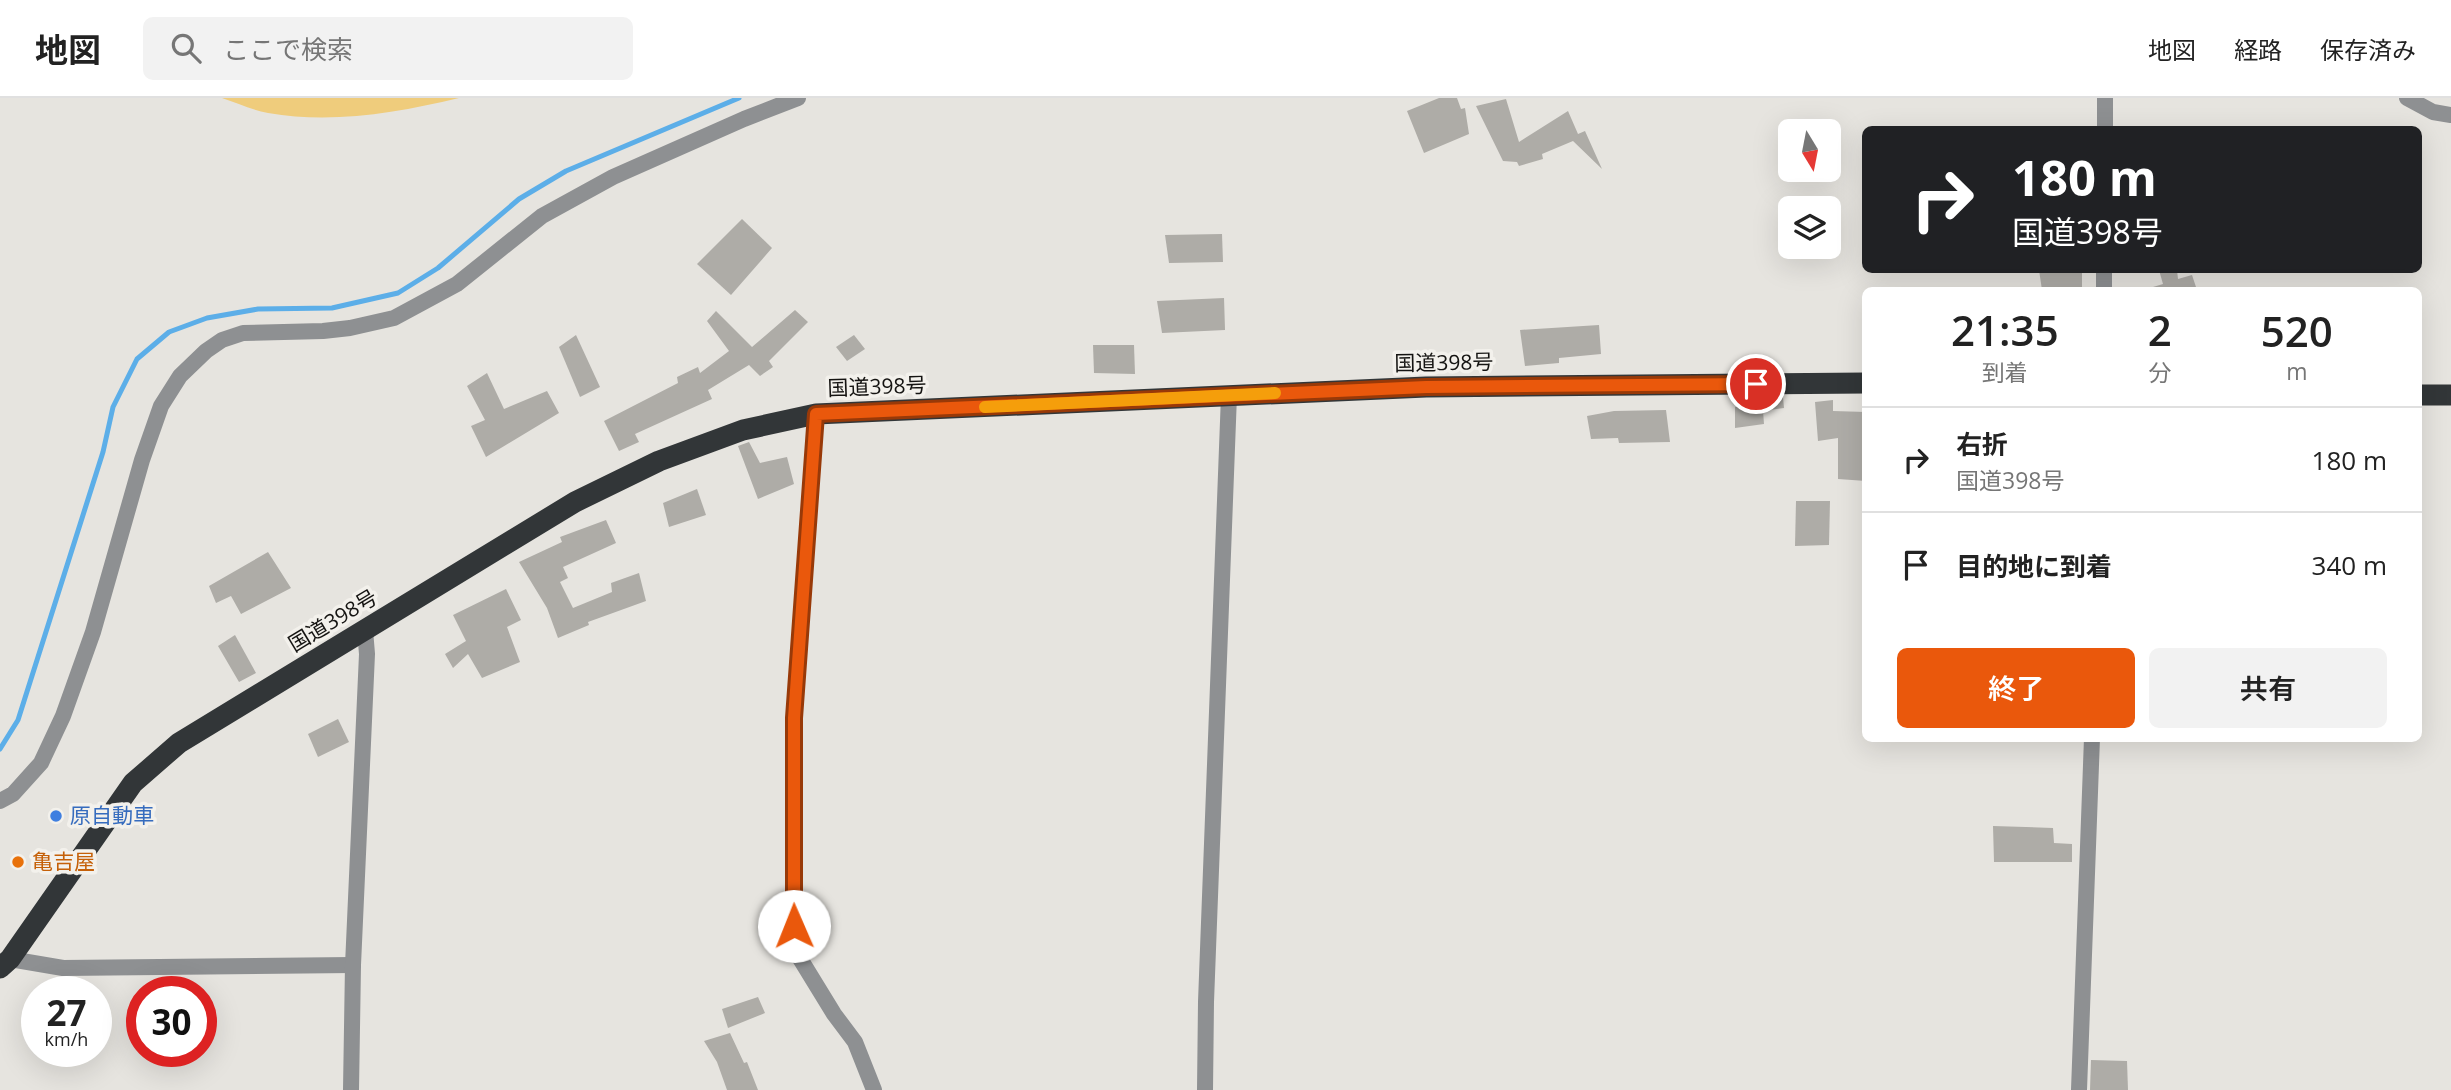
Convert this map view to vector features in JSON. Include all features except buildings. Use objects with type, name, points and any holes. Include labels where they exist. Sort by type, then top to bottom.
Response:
[{"type":"highway","name":"国道398号","points":[[5,963],[132,783],[178,743],[575,502],[659,461],[743,430],[816,414],[1229,395],[1426,387],[1862,383]]},
{"type":"highway","points":[[2422,394],[2451,395]]},
{"type":"street","points":[[0,801],[13,794],[41,763],[62,716],[93,632],[142,460],[161,406],[180,376],[206,351],[222,340],[243,333],[323,331],[394,318],[457,284],[542,216],[601,184],[744,119],[798,98]]},
{"type":"street","points":[[2105,98],[2105,126]]},
{"type":"street","points":[[2407,98],[2433,112],[2451,115]]},
{"type":"street","points":[[1205,1090],[1229,395]]},
{"type":"street","points":[[816,414],[794,718],[796,952],[834,1014],[855,1042],[874,1090]]},
{"type":"street","points":[[351,1090],[353,965],[367,654],[365,630]]},
{"type":"street","points":[[2079,1090],[2092,742]]},
{"type":"street","points":[[5,963],[64,968],[353,965]]},
{"type":"shaded area","points":[[222,98],[459,98],[388,112],[316,117],[268,113]]},
{"type":"waterway","points":[[0,749],[18,720],[103,452],[113,407],[137,359],[169,332],[207,318],[258,309],[332,308],[398,293],[438,268],[519,199],[566,171],[739,98]]},
{"type":"slow traffic","points":[[985,407],[1275,393]]},
{"type":"place","name":"原自動車","points":[[56,816]]},
{"type":"place","name":"亀吉屋","points":[[18,862]]},
{"type":"route","points":[[794,926],[794,718],[816,414],[1426,387],[1756,384]]}]
